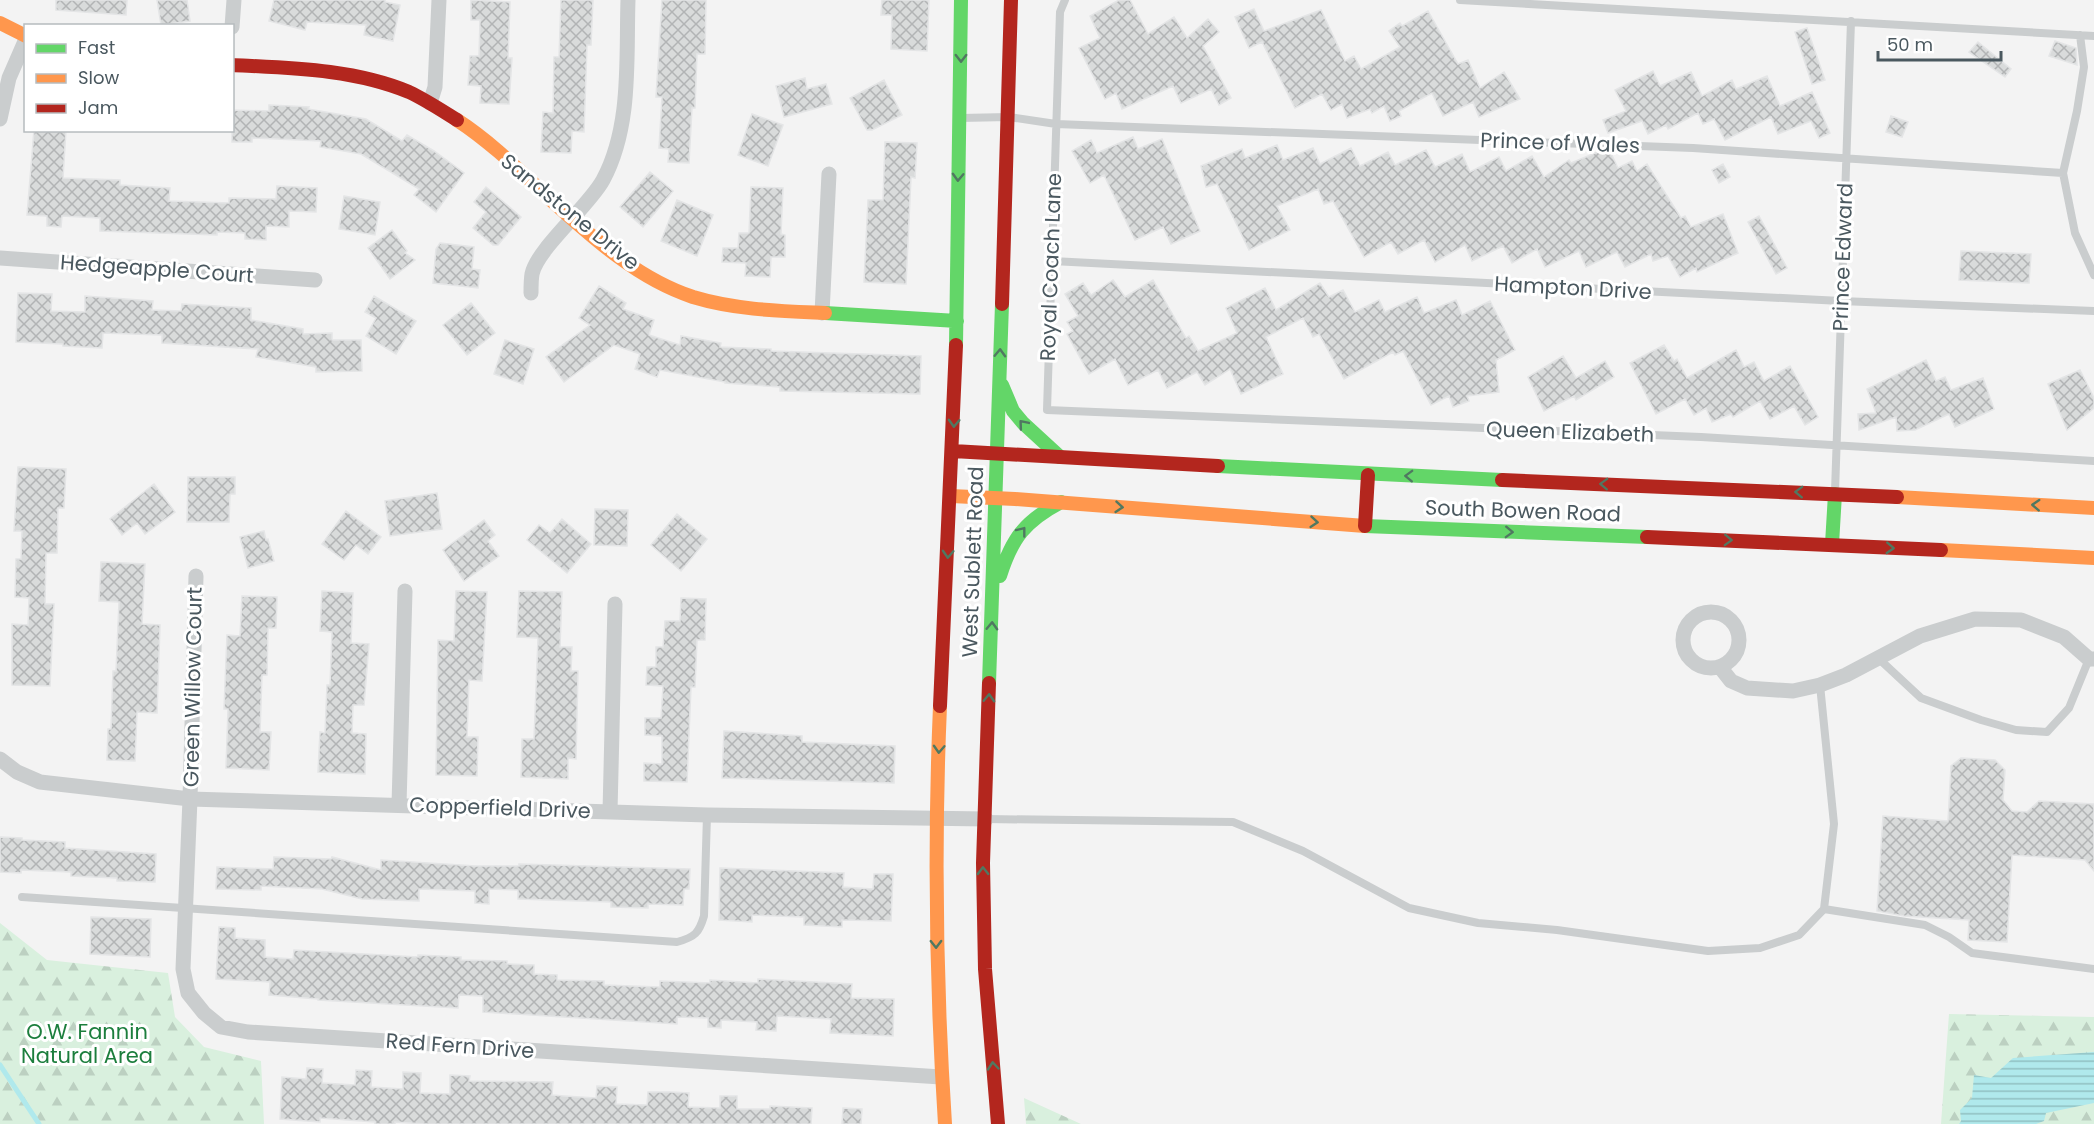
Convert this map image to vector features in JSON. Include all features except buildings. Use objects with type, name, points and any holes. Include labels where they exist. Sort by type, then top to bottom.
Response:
[{"type":"main road","name":"West Sublett Road","points":[[945,1124],[936,980],[935,820],[953,451],[961,0]]},
{"type":"main road","name":"West Sublett Road","points":[[998,1124],[985,969],[983,863],[1011,0]]},
{"type":"main road","points":[[0,23],[24,37]]},
{"type":"main road","name":"Sandstone Drive","points":[[234,65],[344,74],[378,82],[430,103],[455,118],[482,139],[616,255],[676,291],[726,305],[957,321]]},
{"type":"main road","points":[[1000,380],[1013,411],[1029,431],[1060,457]]},
{"type":"main road","name":"South Bowen Road","points":[[953,451],[1368,475],[1835,494],[2094,508]]},
{"type":"main road","points":[[1365,526],[1368,475]]},
{"type":"main road","points":[[1832,544],[1835,494]]},
{"type":"main road","name":"South Bowen Road","points":[[951,495],[1365,526],[1832,544],[2094,558]]},
{"type":"main road","points":[[993,604],[1007,552],[1022,528],[1041,512],[1061,502]]},
{"type":"street","points":[[232,24],[234,0]]},
{"type":"street","points":[[430,103],[435,87],[439,0]]},
{"type":"street","points":[[531,293],[532,273],[540,257],[602,181],[615,153],[623,119],[628,0]]},
{"type":"street","points":[[0,119],[9,78],[24,43]]},
{"type":"street","points":[[822,313],[829,174]]},
{"type":"street","name":"Hedgeapple Court","points":[[0,258],[315,280]]},
{"type":"street","name":"Green Willow Court","points":[[190,799],[196,576]]},
{"type":"street","points":[[399,805],[405,591]]},
{"type":"street","points":[[610,812],[615,604]]},
{"type":"street","points":[[1720,667],[1731,681],[1747,688],[1793,691],[1820,686],[1920,636],[1975,619],[2021,620],[2064,637],[2092,661]]},
{"type":"street","name":"Copperfield Drive","points":[[0,759],[17,772],[40,782],[190,799],[707,815],[986,819]]},
{"type":"street","name":"Red Fern Drive","points":[[190,799],[183,969],[188,993],[204,1013],[221,1027],[248,1032],[941,1077]]},
{"type":"lane","name":"Royal Coach Lane","points":[[1047,410],[1060,12],[1065,0]]},
{"type":"lane","points":[[1460,0],[2094,36]]},
{"type":"lane","name":"Prince Edward","points":[[1835,494],[1851,21]]},
{"type":"lane","points":[[2080,35],[2084,66],[2078,111],[2063,173],[2074,233],[2094,275]]},
{"type":"lane","name":"Prince of Wales","points":[[960,118],[1009,117],[1056,124],[1693,148],[2063,173]]},
{"type":"lane","name":"Hampton Drive","points":[[1052,261],[1841,301],[2094,311]]},
{"type":"lane","name":"Queen Elizabeth","points":[[1047,410],[1689,437],[2094,461]]},
{"type":"lane","points":[[1878,658],[1921,698],[2016,730],[2047,732],[2069,708],[2092,661]]},
{"type":"lane","points":[[986,819],[1233,822],[1303,851],[1409,908],[1478,923],[1557,930],[1708,951],[1760,948],[1799,935],[1824,909],[1834,824],[1820,686]]},
{"type":"lane","points":[[22,897],[677,942],[689,938],[700,930],[705,916],[707,815]]},
{"type":"lane","points":[[1824,909],[1925,925],[1972,953],[2094,969]]},
{"type":"green space","name":"O.W. Fannin Natural Area","points":[[0,923],[47,960],[168,973],[175,1017],[204,1047],[261,1061],[264,1124],[0,1124]]},
{"type":"green space","points":[[1949,1014],[2094,1017],[2094,1124],[1941,1124]]},
{"type":"green space","points":[[1024,1098],[1081,1124],[1026,1124]]},
{"type":"water","points":[[2094,1052],[2094,1103],[2046,1113],[2044,1121],[2036,1124],[1959,1124],[1960,1110],[1972,1098],[1974,1075],[1991,1078],[2013,1058]]},
{"type":"waterway","points":[[0,1065],[39,1124]]},
{"type":"traffic: fast","points":[[956,345],[961,0]]},
{"type":"traffic: fast","points":[[989,683],[1002,304]]},
{"type":"traffic: fast","points":[[825,313],[957,321]]},
{"type":"traffic: fast","points":[[1002,385],[1013,411],[1060,457]]},
{"type":"traffic: fast","points":[[1218,466],[1502,480]]},
{"type":"traffic: fast","points":[[1832,544],[1835,494]]},
{"type":"traffic: fast","points":[[1000,576],[1021,532],[1038,516],[1061,502]]},
{"type":"traffic: fast","points":[[1365,526],[1647,537]]},
{"type":"traffic: slow","points":[[0,23],[24,35]]},
{"type":"traffic: slow","points":[[457,120],[494,148],[600,243],[654,280],[693,297],[726,305],[825,313]]},
{"type":"traffic: slow","points":[[951,496],[1365,526]]},
{"type":"traffic: slow","points":[[1897,497],[2094,508]]},
{"type":"traffic: slow","points":[[1941,550],[2094,558]]},
{"type":"traffic: slow","points":[[940,706],[937,915],[945,1124]]},
{"type":"traffic: jam","points":[[1002,304],[1011,0]]},
{"type":"traffic: jam","points":[[234,65],[322,71],[366,78],[409,92],[457,120]]},
{"type":"traffic: jam","points":[[940,706],[956,345]]},
{"type":"traffic: jam","points":[[953,451],[1218,466]]},
{"type":"traffic: jam","points":[[1365,526],[1368,475]]},
{"type":"traffic: jam","points":[[1502,480],[1897,497]]},
{"type":"traffic: jam","points":[[1647,537],[1941,550]]},
{"type":"traffic: jam","points":[[989,683],[983,863],[985,969],[998,1124]]}]
